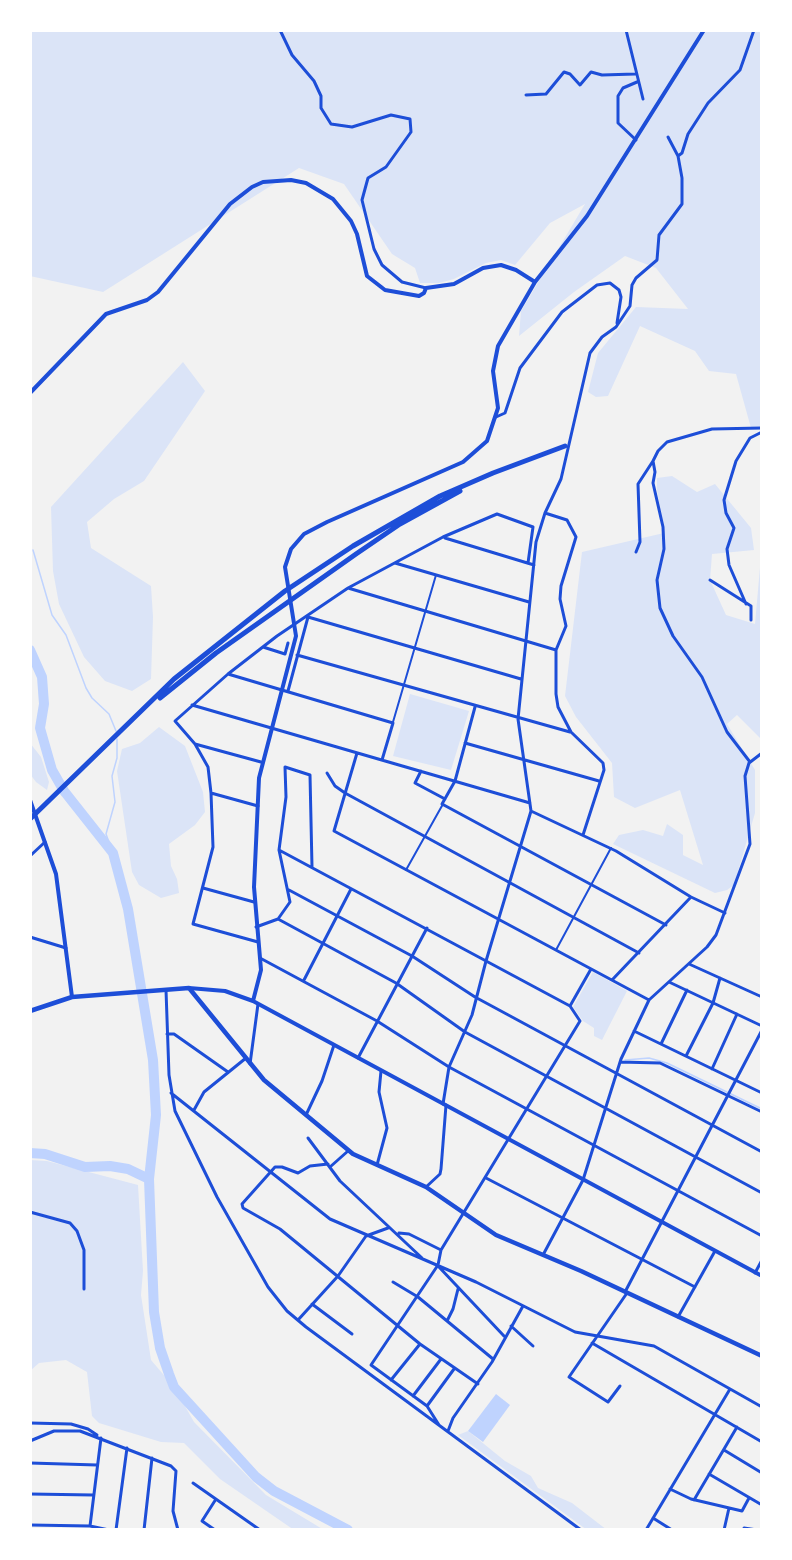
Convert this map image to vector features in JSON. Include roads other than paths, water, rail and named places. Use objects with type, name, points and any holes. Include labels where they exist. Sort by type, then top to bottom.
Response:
[{"type":"highway","points":[[30,819],[174,679],[226,636],[344,552],[440,496],[493,472],[565,447],[473,484],[400,524],[216,653],[131,722]]},
{"type":"main road","points":[[30,1011],[72,997],[189,988],[264,1080],[348,1151],[426,1187],[496,1235],[762,1356]]},
{"type":"street","points":[[280,30],[292,55],[314,81],[321,96],[321,108],[331,124],[352,127],[391,115],[410,119],[411,132],[387,167],[368,178],[362,200],[372,240],[382,265],[402,282],[426,288],[454,284],[483,268],[501,265],[516,270],[535,282]]},
{"type":"street","points":[[626,30],[643,99]]},
{"type":"street","points":[[253,1001],[261,970],[254,902],[261,762],[296,636],[286,578],[287,556],[298,539],[336,518],[463,462],[487,441],[498,408],[493,371],[495,355],[535,282],[587,216],[704,30]]},
{"type":"street","points":[[678,156],[682,153],[688,134],[708,103],[740,70],[754,30]]},
{"type":"street","points":[[526,95],[546,94],[564,72],[570,74],[580,85],[591,72],[602,75],[635,74]]},
{"type":"street","points":[[636,140],[618,123],[618,96],[623,88],[637,82]]},
{"type":"street","points":[[426,1187],[440,1174],[441,1169],[444,1105],[449,1067],[465,1032],[531,811],[518,719],[536,543],[545,513],[561,479],[590,353],[602,337],[616,327],[630,306],[632,285],[636,278],[657,260],[659,235],[682,204],[682,178],[678,156],[668,136]]},
{"type":"street","points":[[31,390],[106,314],[147,300],[158,292],[230,204],[243,193],[263,182],[291,180],[306,183],[333,199],[351,221],[367,276],[375,285],[385,290],[419,296],[426,288]]},
{"type":"street","points":[[496,417],[505,413],[520,368],[562,312],[597,285],[610,283],[619,290],[621,297],[616,327]]},
{"type":"street","points":[[636,552],[640,542],[638,484],[658,451],[667,442],[692,437],[712,429],[762,430]]},
{"type":"street","points":[[746,604],[729,565],[727,549],[734,528],[726,513],[724,500],[736,461],[750,438],[762,430]]},
{"type":"street","points":[[653,461],[655,472],[653,483],[663,527],[664,549],[657,580],[660,608],[674,636],[702,677],[727,732],[750,762]]},
{"type":"street","points":[[545,513],[567,520],[576,537],[561,586],[560,599],[566,626],[556,650],[558,707],[572,732],[603,763],[600,782],[583,835]]},
{"type":"street","points":[[258,942],[193,924],[213,847],[211,793],[208,767],[195,744],[175,721],[262,647],[348,588],[443,537],[497,514],[533,527],[528,562]]},
{"type":"street","points":[[443,537],[534,565]]},
{"type":"street","points":[[393,562],[529,602]]},
{"type":"street","points":[[382,760],[436,575]]},
{"type":"street","points":[[710,580],[751,606],[751,620]]},
{"type":"street","points":[[348,588],[556,650]]},
{"type":"street","points":[[308,616],[521,679]]},
{"type":"street","points":[[287,692],[308,616]]},
{"type":"street","points":[[262,647],[285,654],[288,643]]},
{"type":"street","points":[[297,655],[475,707],[572,732]]},
{"type":"street","points":[[228,674],[393,723]]},
{"type":"street","points":[[192,705],[530,803]]},
{"type":"street","points":[[406,870],[455,781],[475,707]]},
{"type":"street","points":[[465,743],[600,782]]},
{"type":"street","points":[[195,744],[261,762]]},
{"type":"street","points":[[357,753],[334,831],[649,1000]]},
{"type":"street","points":[[543,1255],[583,1180],[620,1062],[649,1000],[689,964],[716,935],[750,844],[745,776],[750,762],[762,753]]},
{"type":"street","points":[[256,927],[279,919],[290,902],[279,850],[286,797],[285,767],[310,775],[312,867]]},
{"type":"street","points":[[421,771],[415,783],[445,799]]},
{"type":"street","points":[[327,773],[335,786],[345,793],[639,953]]},
{"type":"street","points":[[211,793],[258,806]]},
{"type":"street","points":[[30,800],[56,874],[72,997]]},
{"type":"street","points":[[443,804],[666,925]]},
{"type":"street","points":[[531,811],[611,848],[691,897],[725,913]]},
{"type":"street","points":[[30,856],[46,841]]},
{"type":"street","points":[[556,950],[611,848]]},
{"type":"street","points":[[279,850],[570,1006],[580,1021],[548,1078],[441,1250],[438,1265],[400,1326],[371,1365],[427,1406],[439,1425]]},
{"type":"street","points":[[203,888],[254,902]]},
{"type":"street","points":[[304,981],[352,889]]},
{"type":"street","points":[[289,890],[412,956],[476,997],[566,1047],[762,1152]]},
{"type":"street","points":[[612,980],[691,897]]},
{"type":"street","points":[[279,919],[396,983],[465,1032],[762,1193]]},
{"type":"street","points":[[358,1058],[427,928]]},
{"type":"street","points":[[30,938],[67,949]]},
{"type":"street","points":[[260,958],[377,1021],[449,1067],[762,1236]]},
{"type":"street","points":[[689,964],[762,997]]},
{"type":"street","points":[[570,1006],[591,969]]},
{"type":"street","points":[[686,1056],[713,1002],[720,978]]},
{"type":"street","points":[[620,1386],[608,1402],[568,1377],[626,1293],[762,1028],[669,982]]},
{"type":"street","points":[[189,988],[225,991],[253,1001],[762,1276]]},
{"type":"street","points":[[163,990],[171,1093],[181,1127],[268,1287],[298,1320],[581,1530]]},
{"type":"street","points":[[661,1044],[687,990]]},
{"type":"street","points":[[250,1064],[258,1004]]},
{"type":"street","points":[[712,1069],[737,1014]]},
{"type":"street","points":[[634,1031],[762,1093]]},
{"type":"street","points":[[167,1034],[174,1034],[228,1072]]},
{"type":"street","points":[[305,1116],[322,1081],[334,1045]]},
{"type":"street","points":[[194,1110],[200,1096],[246,1058]]},
{"type":"street","points":[[620,1062],[660,1064],[762,1112]]},
{"type":"street","points":[[377,1165],[387,1128],[379,1092],[381,1071]]},
{"type":"street","points":[[171,1093],[324,1215],[366,1236],[438,1265],[575,1332],[654,1346],[762,1407]]},
{"type":"street","points":[[308,1138],[329,1166],[388,1228],[409,1234],[441,1250]]},
{"type":"street","points":[[348,1151],[329,1166],[310,1166],[298,1173],[278,1166],[242,1204],[243,1208],[280,1230],[420,1344],[478,1384]]},
{"type":"street","points":[[486,1178],[642,1262],[695,1287]]},
{"type":"street","points":[[30,1212],[69,1223],[76,1231],[84,1250],[84,1289]]},
{"type":"street","points":[[298,1320],[338,1276],[366,1236],[388,1228]]},
{"type":"street","points":[[397,1232],[423,1259]]},
{"type":"street","points":[[678,1317],[715,1251]]},
{"type":"street","points":[[755,1273],[762,1260]]},
{"type":"street","points":[[438,1265],[505,1337]]},
{"type":"street","points":[[393,1282],[418,1297],[493,1359]]},
{"type":"street","points":[[447,1321],[453,1309],[458,1288]]},
{"type":"street","points":[[312,1304],[352,1334]]},
{"type":"street","points":[[448,1431],[453,1418],[478,1384],[523,1306]]},
{"type":"street","points":[[511,1326],[533,1346]]},
{"type":"street","points":[[592,1343],[762,1442]]},
{"type":"street","points":[[391,1380],[420,1344]]},
{"type":"street","points":[[413,1396],[441,1359]]},
{"type":"street","points":[[427,1406],[454,1369]]},
{"type":"street","points":[[646,1530],[729,1389]]},
{"type":"street","points":[[30,1423],[71,1424],[88,1429],[101,1438]]},
{"type":"street","points":[[694,1500],[737,1427]]},
{"type":"street","points":[[30,1441],[54,1431],[69,1430],[90,1433],[171,1466],[176,1471],[173,1511],[178,1530]]},
{"type":"street","points":[[90,1526],[101,1438]]},
{"type":"street","points":[[116,1530],[127,1448]]},
{"type":"street","points":[[724,1450],[762,1473]]},
{"type":"street","points":[[144,1530],[152,1458]]},
{"type":"street","points":[[30,1463],[97,1465]]},
{"type":"street","points":[[709,1474],[762,1505]]},
{"type":"street","points":[[193,1483],[260,1530]]},
{"type":"street","points":[[670,1489],[694,1500],[742,1510],[749,1497]]},
{"type":"street","points":[[30,1494],[93,1495]]},
{"type":"street","points":[[215,1530],[202,1521],[216,1499]]},
{"type":"street","points":[[724,1530],[729,1508]]},
{"type":"street","points":[[653,1518],[672,1530]]},
{"type":"street","points":[[30,1525],[90,1526],[109,1530]]},
{"type":"street","points":[[744,1530],[744,1528],[757,1530]]},
{"type":"water","points":[[496,1394],[510,1405],[483,1442],[468,1431]]},
{"type":"waterway","points":[[33,550],[52,615],[66,635],[86,688],[92,698],[109,714],[116,731]]},
{"type":"waterway","points":[[30,650],[42,677],[44,704],[40,728],[52,770],[64,791],[113,853],[128,909],[153,1060],[156,1115],[149,1179],[154,1312],[160,1348],[169,1374],[174,1387],[256,1477],[274,1491],[348,1530]]},
{"type":"waterway","points":[[113,853],[106,834],[115,802],[112,776],[117,758],[117,739]]},
{"type":"waterway","points":[[625,1060],[649,1058],[667,1063],[762,1109]]},
{"type":"waterway","points":[[30,1153],[45,1154],[85,1167],[110,1166],[128,1169],[149,1179]]}]
